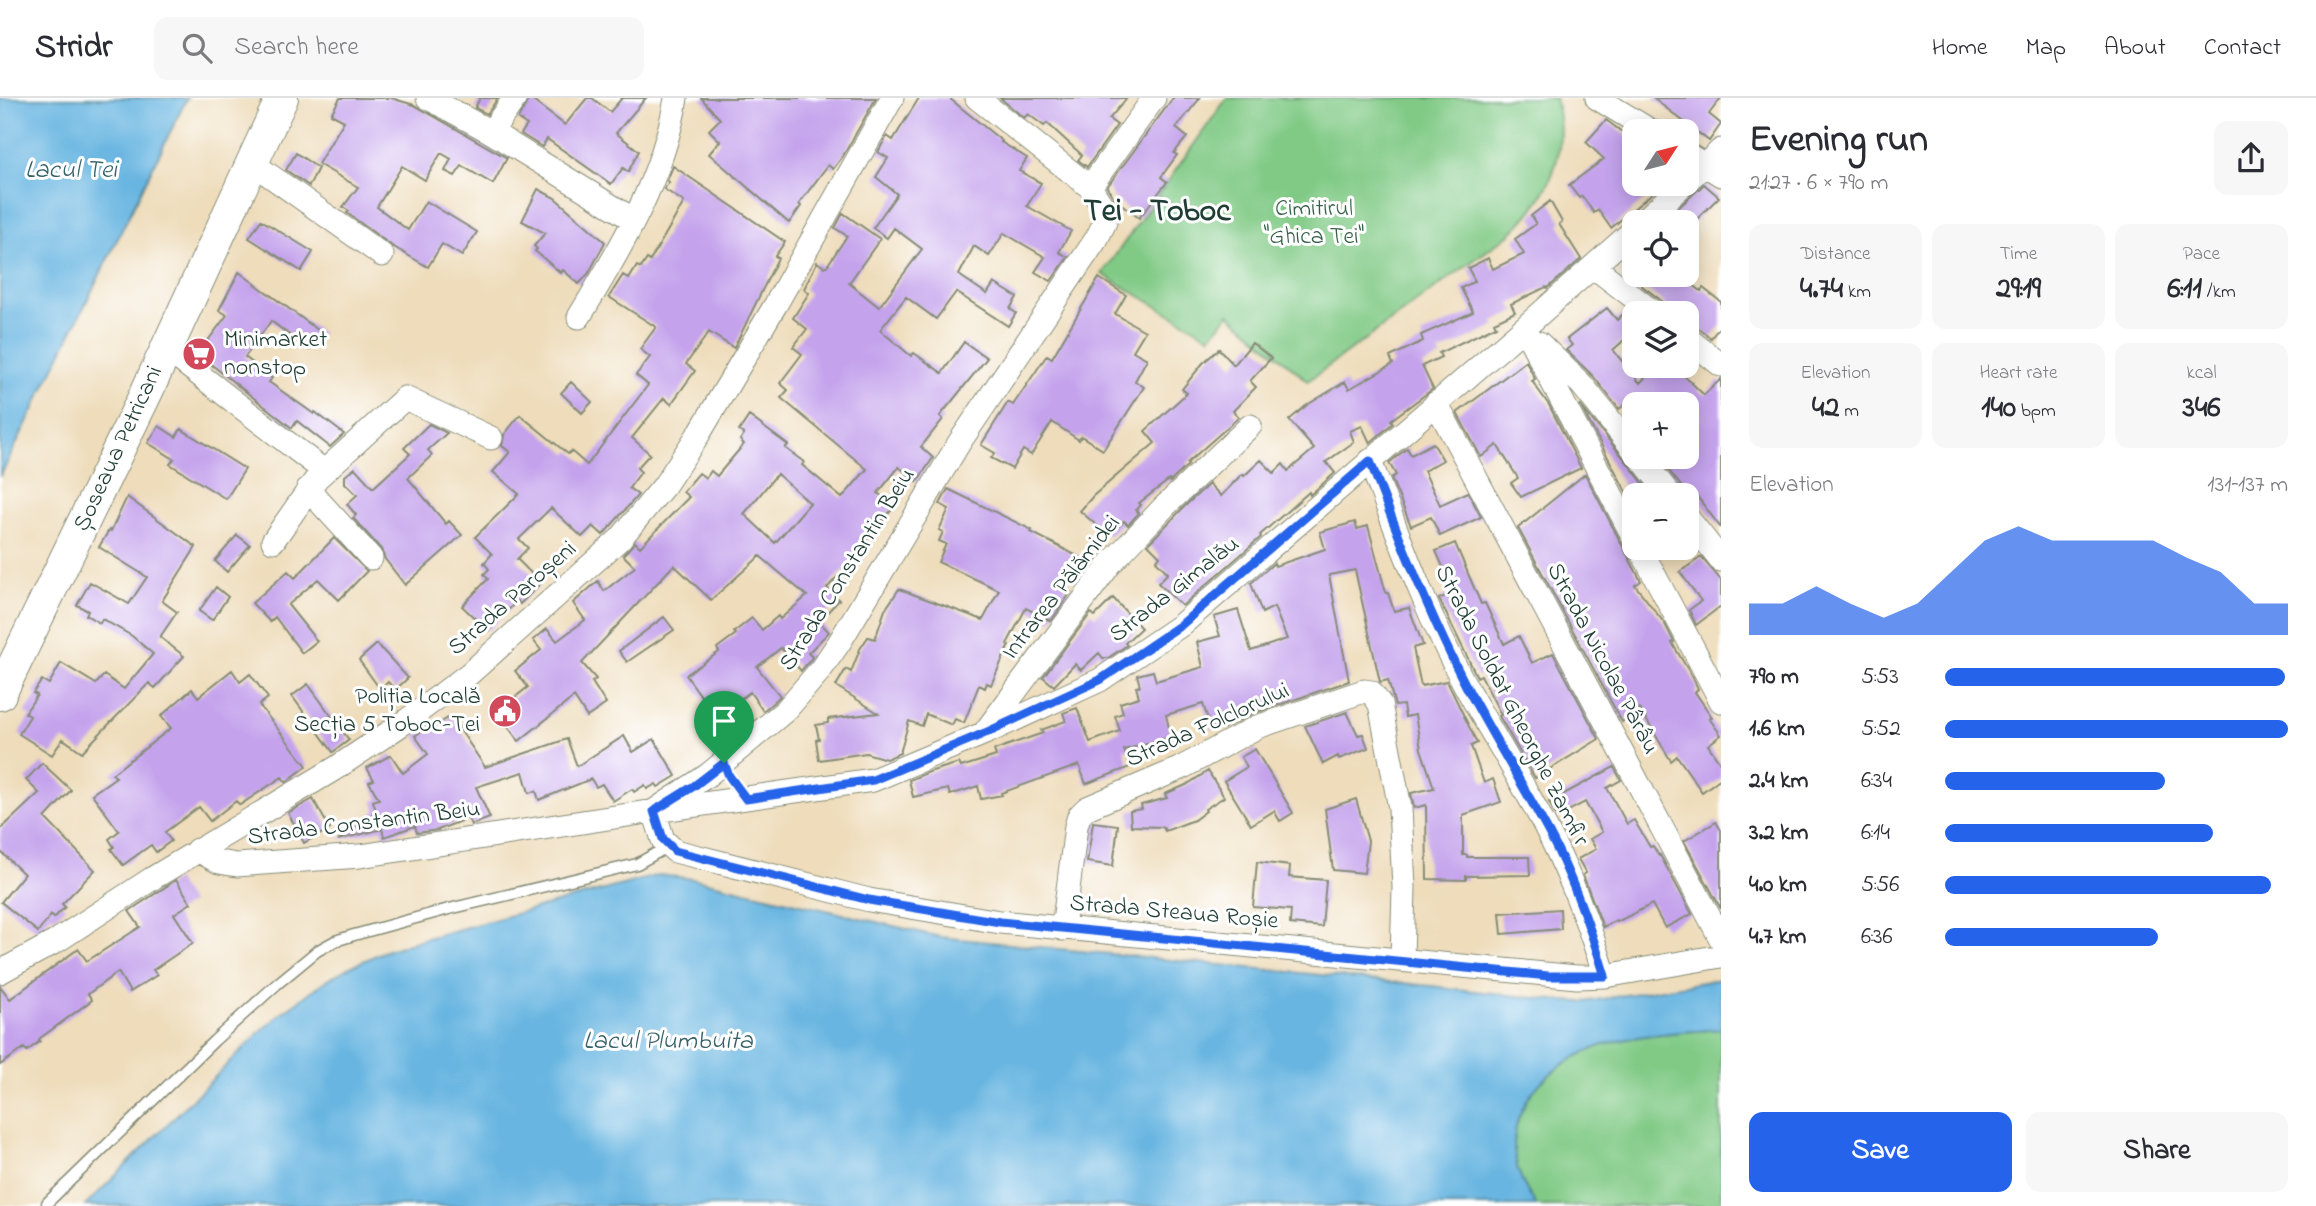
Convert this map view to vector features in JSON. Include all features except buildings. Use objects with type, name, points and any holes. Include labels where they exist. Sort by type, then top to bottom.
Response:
[{"type":"main road","name":"Șoseaua Petricani","points":[[0,694],[166,349],[282,98]]},
{"type":"street","points":[[428,98],[491,132],[634,220]]},
{"type":"street","points":[[491,132],[515,98]]},
{"type":"street","points":[[579,317],[634,220],[666,142],[676,98]]},
{"type":"street","name":"Strada Paroșeni","points":[[0,972],[55,942],[197,850],[336,768],[437,698],[492,654],[620,538],[672,476],[724,394],[892,98]]},
{"type":"street","name":"Strada Constantin Beiu","points":[[197,850],[219,862],[237,865],[360,856],[654,811],[694,786],[786,710],[821,669],[959,443],[1097,238],[1105,222],[1106,212],[1090,187],[977,98]]},
{"type":"street","points":[[1597,98],[1631,119]]},
{"type":"street","points":[[1090,187],[1150,100]]},
{"type":"street","points":[[251,163],[382,255]]},
{"type":"street","points":[[1656,210],[1671,196]]},
{"type":"street","name":"Strada Gimalău","points":[[654,811],[873,780],[985,733],[1100,680],[1169,633],[1622,241]]},
{"type":"street","points":[[1594,267],[1638,301]]},
{"type":"street","points":[[1524,328],[1581,385],[1622,435]]},
{"type":"street","points":[[1524,328],[1622,515]]},
{"type":"street","points":[[1699,348],[1721,365]]},
{"type":"street","points":[[166,349],[324,471]]},
{"type":"street","points":[[273,541],[308,489],[324,471],[405,397],[491,438]]},
{"type":"street","name":"Strada Nicolae Pârâu","points":[[1436,403],[1721,939]]},
{"type":"street","name":"Intrarea Pălămidei","points":[[985,733],[1125,545],[1251,426]]},
{"type":"street","name":"Strada Soldat Gheorghe Zamfir","points":[[1370,461],[1436,626],[1465,684],[1550,835],[1572,883],[1605,976]]},
{"type":"street","points":[[1649,469],[1661,483]]},
{"type":"street","points":[[308,489],[371,558]]},
{"type":"street","points":[[1699,532],[1721,560]]},
{"type":"street","points":[[1646,560],[1721,701]]},
{"type":"street","name":"Strada Folclorului","points":[[1063,929],[1076,826],[1079,816],[1087,808],[1179,769],[1257,727],[1364,691],[1371,692],[1380,704],[1400,808],[1404,887],[1402,960]]},
{"type":"street","points":[[724,763],[729,776],[746,799]]},
{"type":"street","points":[[654,811],[663,839],[669,846]]},
{"type":"street","name":"Strada Steaua Roșie","points":[[669,846],[675,851],[882,902],[1000,922],[1063,929],[1548,976],[1605,976],[1721,956]]},
{"type":"lane","points":[[47,1203],[236,1021],[298,966],[326,946],[354,935],[449,909],[638,864],[669,846]]},
{"type":"green space","name":"Cimitirul \"Ghica Tei\"","points":[[1227,98],[1555,98],[1560,137],[1558,155],[1546,189],[1524,220],[1510,234],[1308,381],[1229,314],[1210,337],[1102,274]]},
{"type":"green space","points":[[1721,1029],[1721,1206],[1537,1206],[1522,1181],[1515,1156],[1515,1133],[1521,1111],[1534,1091],[1551,1073],[1573,1059],[1613,1042],[1659,1034]]},
{"type":"water","name":"Lacul Tei","points":[[0,98],[187,98],[0,477]]},
{"type":"water","name":"Lacul Plumbuita","points":[[659,875],[695,879],[940,937],[1561,1001],[1584,1002],[1721,979],[1721,1029],[1659,1034],[1613,1042],[1573,1059],[1551,1073],[1534,1091],[1521,1111],[1515,1133],[1515,1156],[1522,1181],[1537,1206],[85,1206],[261,1031],[324,982],[350,967],[385,951],[423,939]]},
{"type":"place","name":"Minimarket nonstop","points":[[199,354]]},
{"type":"place","name":"Poliția Locală Secția 5 Toboc-Tei","points":[[505,711]]},
{"type":"district","name":"Tei - Toboc","points":[[1157,212]]},
{"type":"route","points":[[1370,461],[1436,626],[1465,684],[1550,835],[1572,883],[1605,976],[1548,976],[1000,922],[869,900],[675,851],[663,839],[654,811],[724,763],[736,788],[746,799],[873,780],[1089,686],[1113,673],[1181,625],[1370,461]]}]
